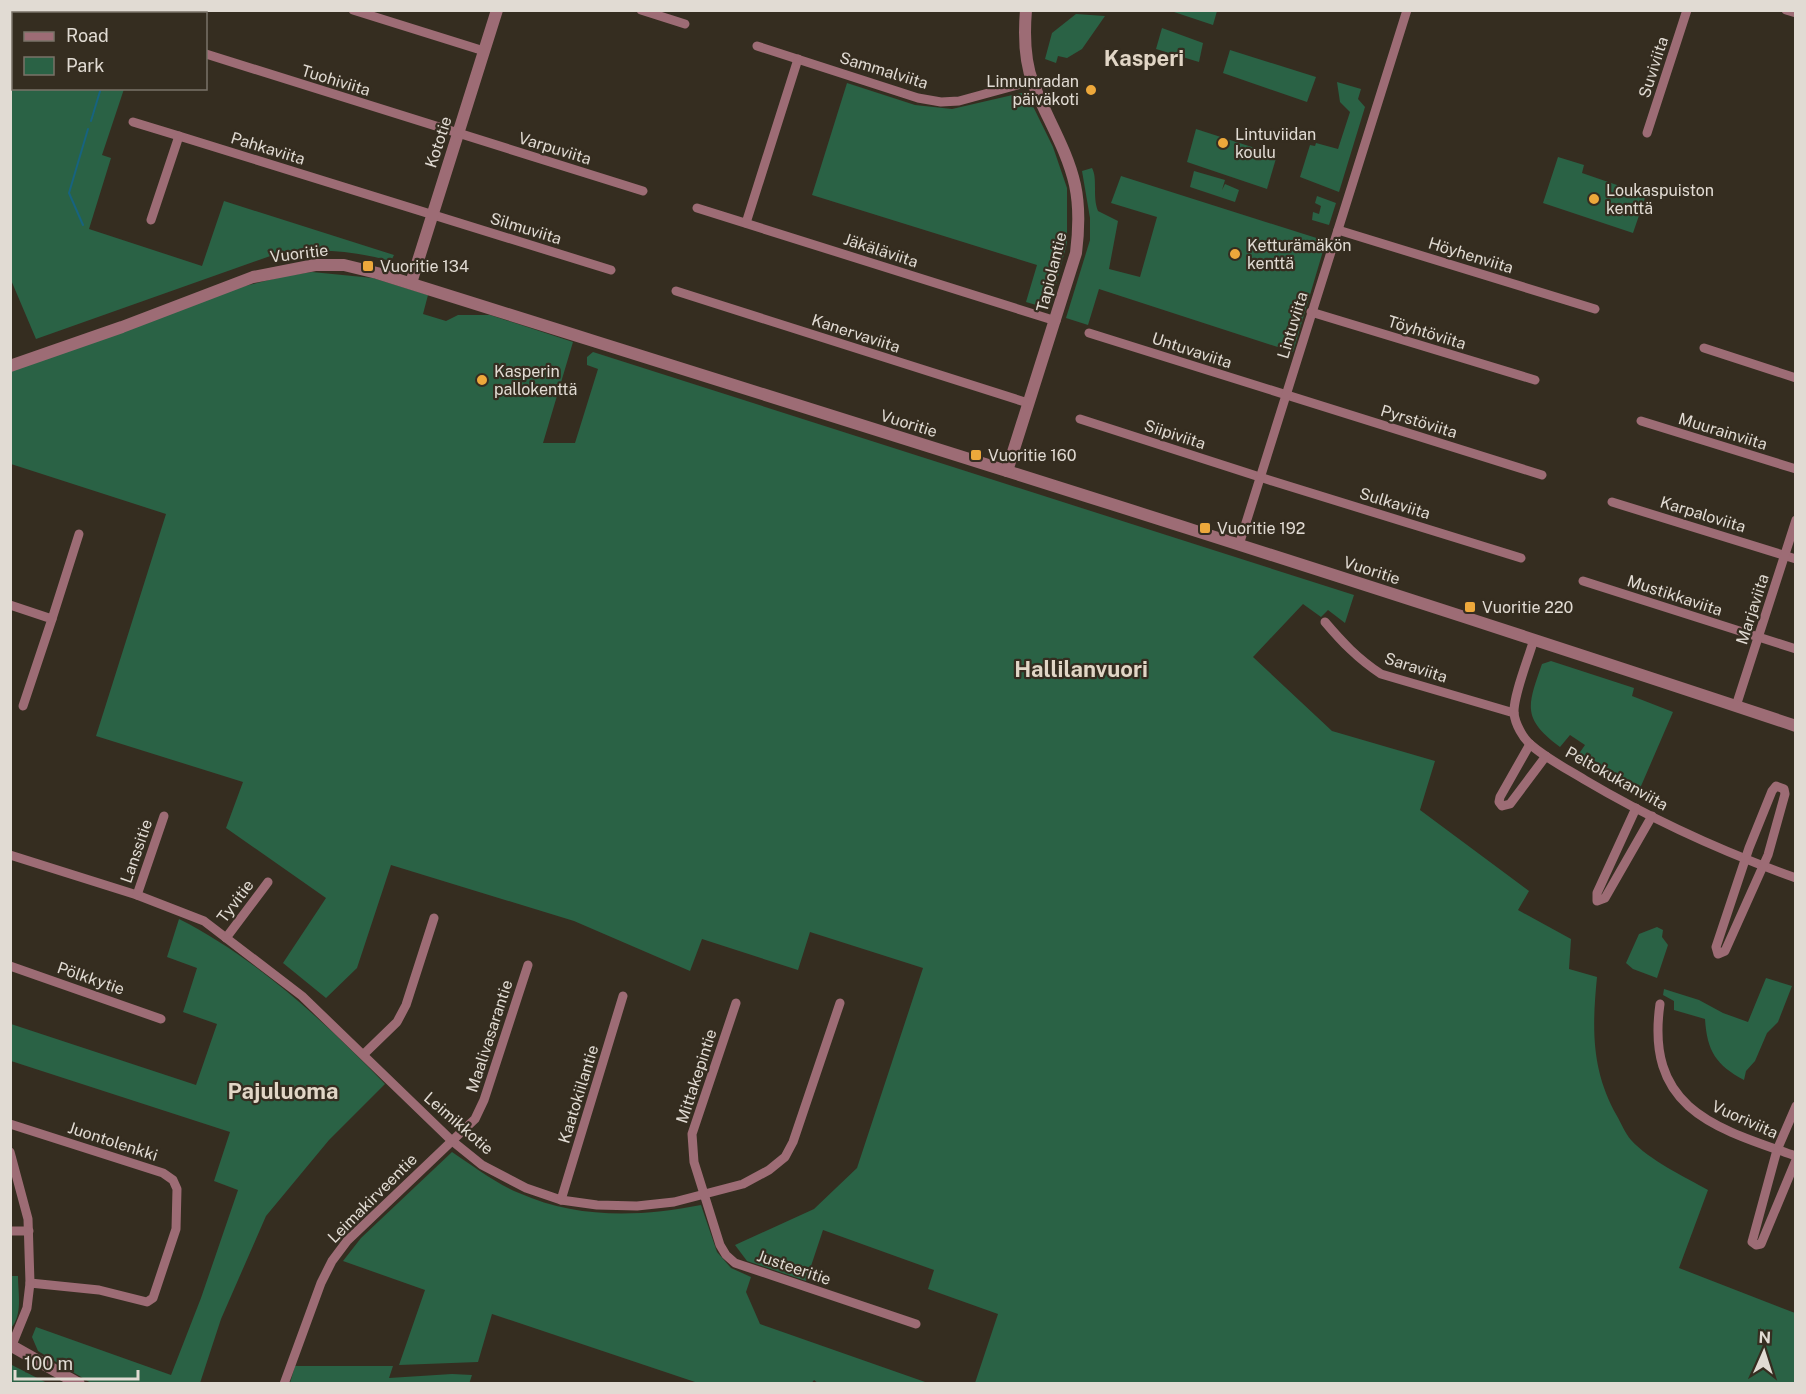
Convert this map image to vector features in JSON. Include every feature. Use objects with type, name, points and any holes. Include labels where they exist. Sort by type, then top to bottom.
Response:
[{"type":"street","points":[[353,10],[484,51]]},
{"type":"street","name":"Kototie","points":[[411,283],[497,10]]},
{"type":"street","points":[[641,10],[685,24]]},
{"type":"street","name":"Tapiolantie","points":[[1007,471],[1076,253],[1079,212],[1074,183],[1066,158],[1032,81],[1025,44],[1026,10]]},
{"type":"street","name":"Lintuviita","points":[[1239,545],[1407,10]]},
{"type":"street","name":"Suviviita","points":[[1647,133],[1687,10]]},
{"type":"street","points":[[1786,10],[1796,13]]},
{"type":"street","name":"Sammalviita","points":[[757,46],[918,98],[940,102],[959,101],[1032,81]]},
{"type":"street","name":"Tuohiviita","points":[[207,54],[458,134]]},
{"type":"street","points":[[746,223],[798,59]]},
{"type":"street","name":"Pahkaviita","points":[[133,122],[432,215]]},
{"type":"street","name":"Varpuviita","points":[[458,134],[643,191]]},
{"type":"street","points":[[151,220],[179,136]]},
{"type":"street","name":"Jäkäläviita","points":[[697,208],[1056,321]]},
{"type":"street","name":"Silmuviita","points":[[432,215],[611,270]]},
{"type":"street","name":"Höyhenviita","points":[[1338,230],[1595,309]]},
{"type":"street","name":"Vuoritie","points":[[10,366],[122,327],[244,280],[282,270],[315,265],[344,266],[411,283],[1007,471],[1534,639],[1796,726]]},
{"type":"street","name":"Kanervaviita","points":[[676,291],[1028,403]]},
{"type":"street","name":"Töyhtöviita","points":[[1311,312],[1534,380]]},
{"type":"street","name":"Untuvaviita","points":[[1089,333],[1287,395]]},
{"type":"street","points":[[1704,348],[1796,378]]},
{"type":"street","name":"Pyrstöviita","points":[[1287,395],[1542,475]]},
{"type":"street","name":"Siipiviita","points":[[1080,419],[1261,477]]},
{"type":"street","name":"Muurainviita","points":[[1641,421],[1796,469]]},
{"type":"street","name":"Sulkaviita","points":[[1261,477],[1521,558]]},
{"type":"street","name":"Karpaloviita","points":[[1612,502],[1796,559]]},
{"type":"street","name":"Marjaviita","points":[[1736,706],[1796,520]]},
{"type":"street","points":[[23,706],[79,534]]},
{"type":"street","name":"Mustikkaviita","points":[[1583,581],[1796,649]]},
{"type":"street","points":[[10,605],[52,619]]},
{"type":"street","name":"Saraviita","points":[[1325,622],[1362,662],[1381,674],[1514,713]]},
{"type":"street","points":[[1514,713],[1534,639]]},
{"type":"street","name":"Peltokukanviita","points":[[1514,713],[1519,729],[1530,744],[1546,756],[1652,816],[1796,878]]},
{"type":"street","points":[[1530,744],[1500,797],[1499,802],[1502,806],[1506,807],[1510,804],[1546,756]]},
{"type":"street","points":[[1776,786],[1781,786],[1785,794],[1764,866],[1725,951],[1718,954],[1716,947],[1746,858],[1772,791],[1776,786]]},
{"type":"street","points":[[1636,808],[1597,892],[1597,901],[1605,898],[1652,816]]},
{"type":"street","name":"Lanssitie","points":[[137,895],[164,816]]},
{"type":"street","name":"Leimikkotie","points":[[10,855],[137,895],[204,921],[302,996],[451,1140],[482,1165],[526,1188],[561,1200],[597,1205],[637,1206],[674,1202],[743,1184],[769,1170],[785,1157],[793,1142],[840,1003]]},
{"type":"street","name":"Tyvitie","points":[[226,938],[268,882]]},
{"type":"street","points":[[364,1054],[397,1022],[406,1005],[434,918]]},
{"type":"street","name":"Maalivasarantie","points":[[451,1140],[475,1119],[484,1100],[528,965]]},
{"type":"street","name":"Pölkkytie","points":[[10,966],[161,1019]]},
{"type":"street","name":"Kaatokiilantie","points":[[561,1200],[624,996]]},
{"type":"street","name":"Mittakepintie","points":[[704,1194],[694,1162],[692,1134],[736,1003]]},
{"type":"street","name":"Vuoriviita","points":[[1660,1004],[1657,1026],[1663,1068],[1676,1092],[1691,1110],[1712,1124],[1796,1158]]},
{"type":"street","points":[[1796,1106],[1777,1149],[1752,1242],[1756,1245],[1761,1245],[1796,1158]]},
{"type":"street","name":"Juontolenkki","points":[[10,1124],[164,1173],[173,1180],[177,1189],[176,1228],[153,1298],[147,1302],[99,1290],[30,1283]]},
{"type":"street","name":"Leimakirveentie","points":[[284,1383],[321,1283],[332,1261],[347,1241],[451,1140]]},
{"type":"street","points":[[10,1152],[28,1219],[30,1283],[27,1308],[11,1345],[79,1383]]},
{"type":"street","name":"Justeeritie","points":[[704,1194],[720,1245],[735,1263],[916,1324]]},
{"type":"street","points":[[10,1231],[29,1231]]},
{"type":"green space","points":[[1217,10],[1213,25],[1171,11]]},
{"type":"green space","points":[[10,11],[149,11],[12,12],[12,90],[124,90],[102,155],[111,158],[89,229],[202,266],[224,201],[394,255],[391,261],[362,254],[334,251],[276,254],[36,339],[11,280]]},
{"type":"green space","points":[[1076,14],[1105,16],[1082,49],[1067,58],[1058,56],[1056,63],[1045,59],[1052,33]]},
{"type":"green space","points":[[1162,28],[1203,43],[1199,62],[1156,49]]},
{"type":"green space","points":[[1230,50],[1316,77],[1307,102],[1223,73]]},
{"type":"green space","points":[[1337,82],[1361,89],[1358,99],[1365,107],[1339,192],[1300,177],[1310,145],[1315,146],[1316,143],[1338,149],[1350,112],[1340,102]]},
{"type":"green space","points":[[847,83],[915,105],[952,109],[1026,92],[1053,147],[1067,188],[1067,243],[1051,303],[1043,307],[1026,302],[1037,265],[812,195]]},
{"type":"green space","points":[[1196,129],[1277,155],[1267,189],[1187,162]]},
{"type":"green space","name":"Loukaspuiston kenttä","points":[[1558,157],[1584,165],[1582,173],[1646,195],[1633,233],[1543,203]]},
{"type":"green space","points":[[1092,168],[1098,211],[1118,221],[1109,269],[1140,277],[1157,217],[1111,203],[1121,176],[1326,241],[1293,352],[1099,289],[1088,325],[1066,318],[1090,240],[1090,218],[1082,171]]},
{"type":"green space","points":[[1194,171],[1225,180],[1222,190],[1225,184],[1239,190],[1235,202],[1190,187]]},
{"type":"green space","points":[[1317,196],[1336,203],[1329,225],[1312,220],[1313,212],[1319,214],[1321,206],[1315,203]]},
{"type":"green space","points":[[312,272],[373,278],[428,295],[423,314],[446,321],[458,315],[490,315],[573,342],[543,443],[575,443],[598,369],[587,365],[587,357],[593,352],[1354,595],[1345,623],[1328,610],[1321,617],[1303,604],[1253,657],[1332,731],[1435,761],[1420,810],[1529,891],[1518,910],[1571,939],[1569,969],[1597,977],[1594,1014],[1595,1048],[1602,1082],[1623,1128],[1631,1140],[1647,1154],[1708,1190],[1679,1268],[1795,1313],[1795,1383],[975,1383],[998,1314],[928,1289],[934,1270],[823,1230],[806,1281],[747,1261],[735,1245],[814,1209],[857,1168],[923,968],[810,932],[798,970],[702,939],[690,971],[574,921],[391,865],[357,968],[326,998],[283,963],[326,898],[226,828],[243,782],[96,736],[166,514],[11,464],[11,371],[241,287]]},
{"type":"green space","points":[[1551,661],[1634,688],[1632,696],[1673,712],[1638,793],[1576,758],[1585,745],[1570,735],[1560,747],[1539,728],[1531,711],[1531,702],[1542,664]]},
{"type":"green space","points":[[179,919],[207,934],[262,972],[314,1015],[385,1084],[329,1140],[266,1216],[221,1319],[200,1383],[91,1383],[38,1351],[32,1337],[36,1327],[171,1375],[201,1298],[238,1190],[214,1181],[230,1132],[11,1061],[11,1024],[196,1085],[217,1024],[183,1012],[197,968],[167,957]]},
{"type":"green space","points":[[1657,927],[1663,930],[1662,937],[1668,945],[1657,978],[1633,969],[1626,963],[1639,934]]},
{"type":"green space","points":[[1766,978],[1792,986],[1778,1022],[1767,1033],[1755,1061],[1746,1071],[1744,1080],[1726,1069],[1715,1056],[1708,1040],[1705,1019],[1674,1010],[1674,1001],[1663,995],[1664,989],[1699,1000],[1723,1013],[1748,1022]]},
{"type":"green space","points":[[452,1152],[510,1189],[563,1208],[632,1213],[701,1205],[717,1252],[731,1268],[751,1277],[746,1292],[760,1324],[928,1383],[819,1384],[814,1380],[811,1384],[698,1383],[492,1314],[478,1362],[399,1365],[425,1290],[343,1261],[361,1238]]},
{"type":"green space","points":[[11,1276],[18,1276],[19,1303],[17,1317],[11,1328]]},
{"type":"green space","points":[[10,1364],[47,1383],[11,1383]]},
{"type":"green space","points":[[295,1366],[393,1366],[389,1378],[472,1375],[469,1384],[290,1383]]},
{"type":"waterway","points":[[91,121],[100,90]]},
{"type":"waterway","points":[[83,225],[69,193],[88,129]]},
{"type":"place","name":"Linnunradan päiväkoti","points":[[1091,90]]},
{"type":"place","name":"Lintuviidan koulu","points":[[1223,143]]},
{"type":"place","name":"Loukaspuiston kenttä","points":[[1594,199]]},
{"type":"place","name":"Ketturämäkön kenttä","points":[[1235,254]]},
{"type":"place","name":"Vuoritie 134","points":[[368,266]]},
{"type":"place","name":"Kasperin pallokenttä","points":[[482,380]]},
{"type":"place","name":"Vuoritie 160","points":[[976,455]]},
{"type":"place","name":"Vuoritie 192","points":[[1205,528]]},
{"type":"place","name":"Vuoritie 220","points":[[1470,607]]},
{"type":"district","name":"Kasperi","points":[[1144,58]]},
{"type":"district","name":"Hallilanvuori","points":[[1081,669]]},
{"type":"district","name":"Pajuluoma","points":[[283,1091]]}]
